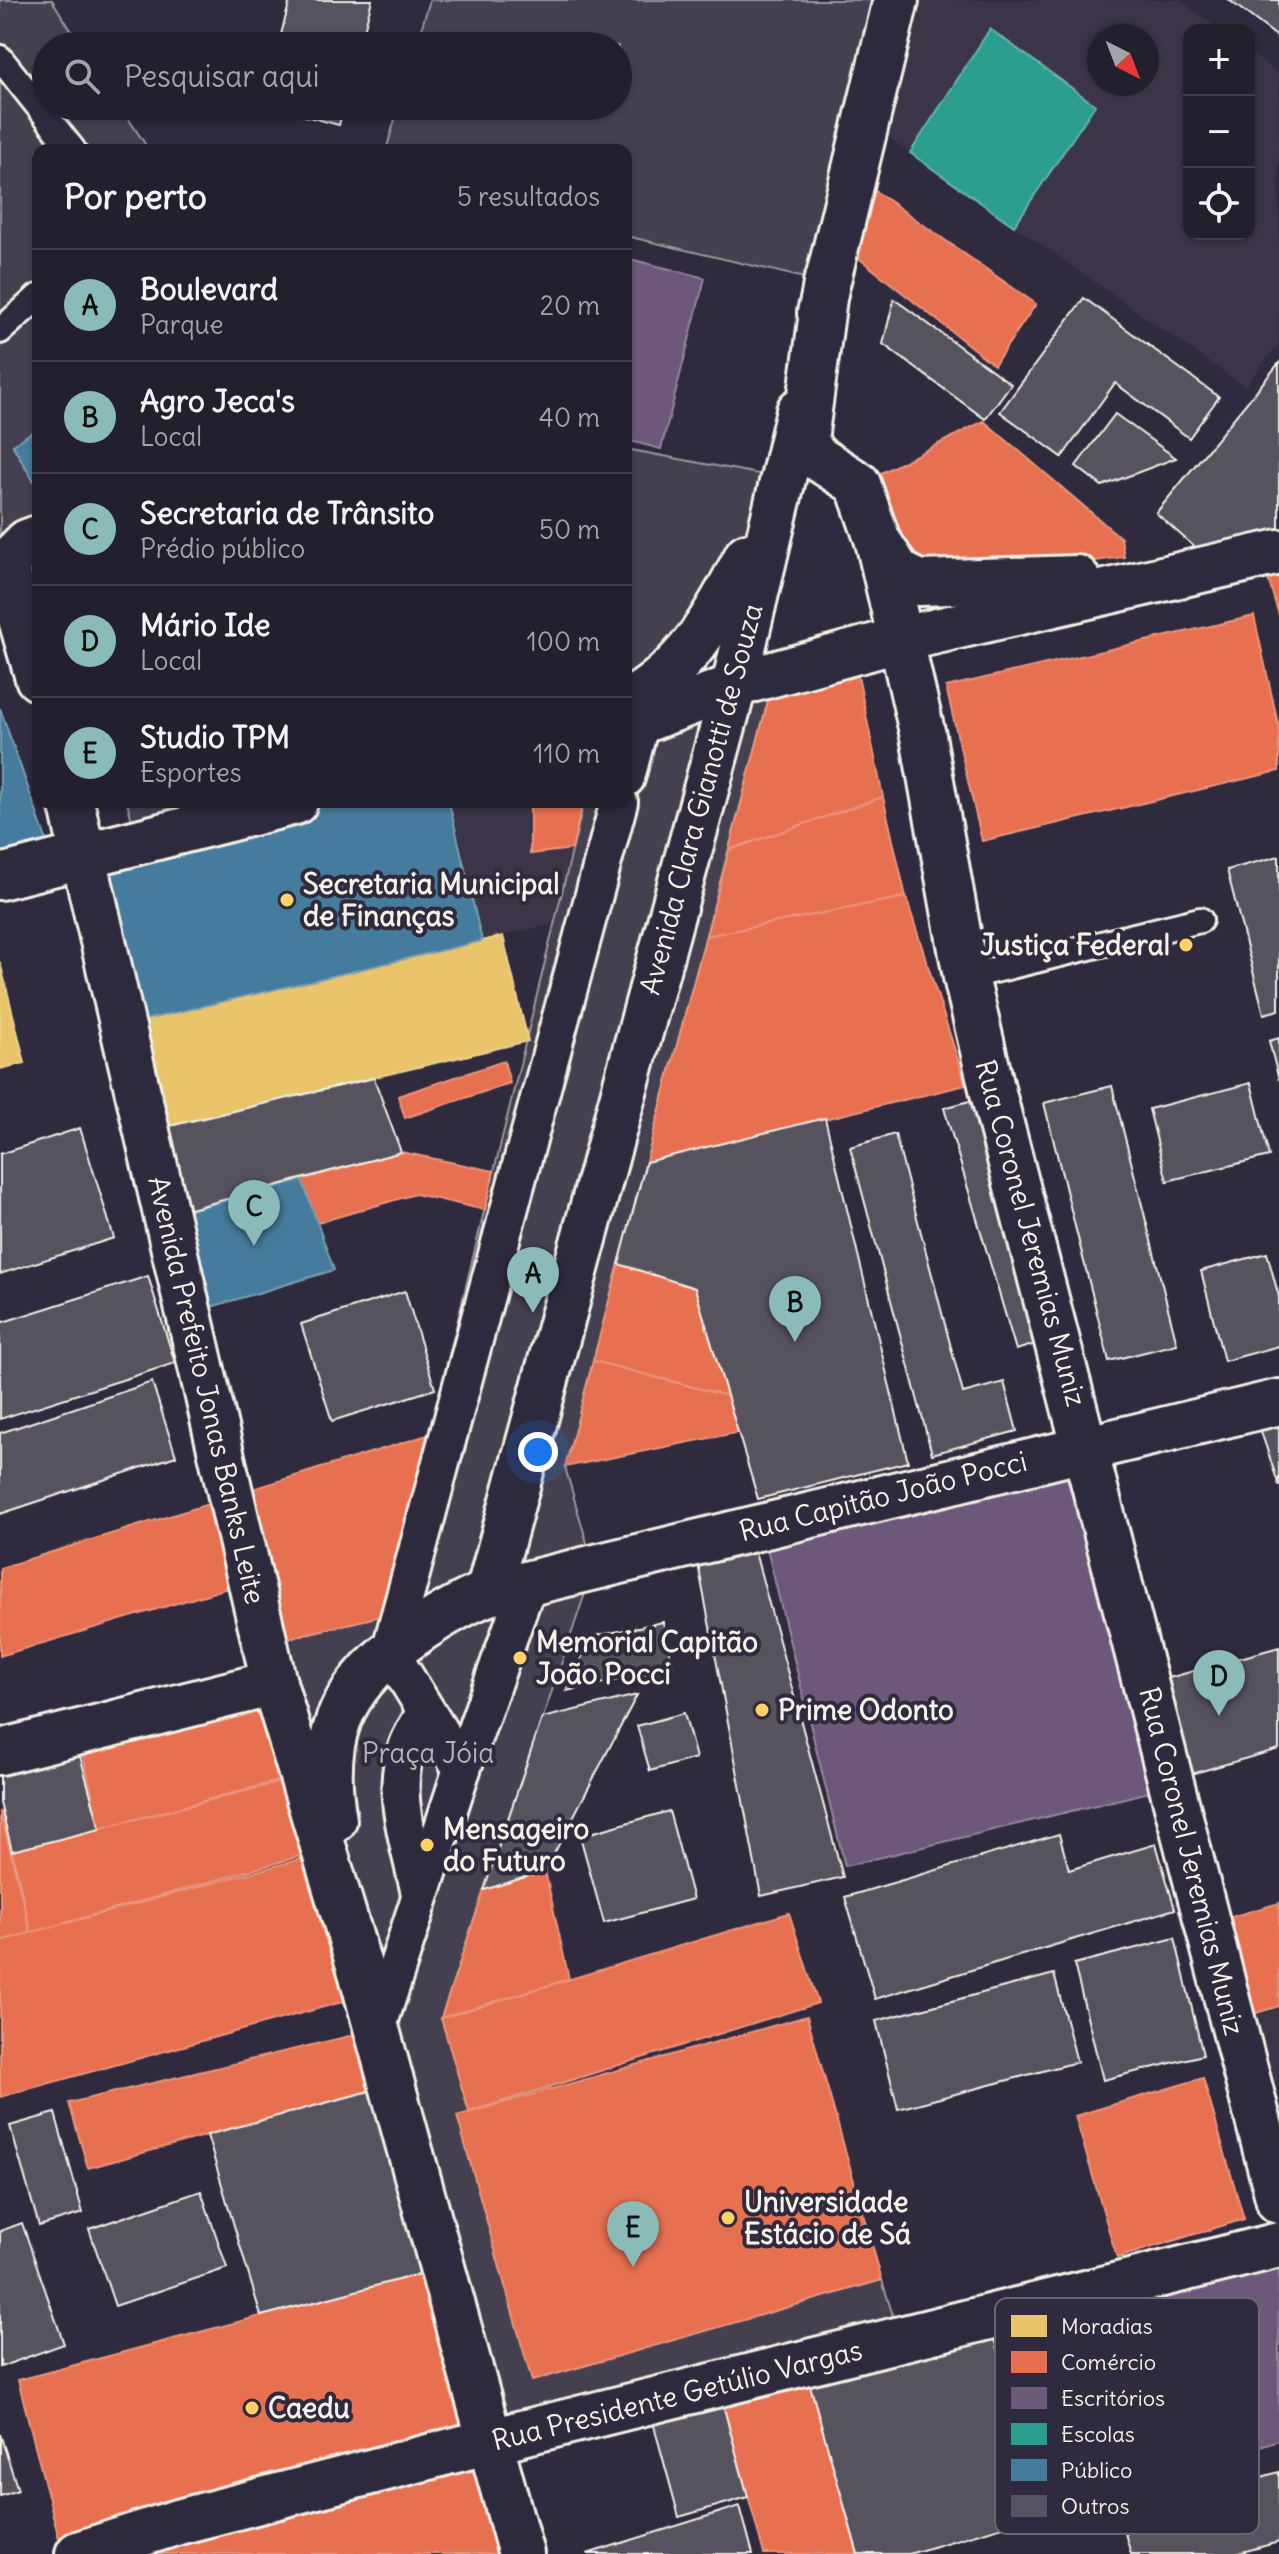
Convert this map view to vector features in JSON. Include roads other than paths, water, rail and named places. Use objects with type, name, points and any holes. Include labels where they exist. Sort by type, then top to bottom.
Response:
[{"type":"street","name":"Avenida Clara Gianotti de Souza","points":[[508,1588],[785,479],[826,283],[896,0]]},
{"type":"street","name":"Rua Coronel Jeremias Muniz","points":[[826,283],[803,431],[805,440],[814,456],[858,484],[914,636],[923,736],[966,977],[1279,2201]]},
{"type":"street","points":[[632,717],[695,645],[729,590],[785,479]]},
{"type":"street","points":[[878,541],[899,573],[919,583],[1180,576]]},
{"type":"street","points":[[14,549],[31,622]]},
{"type":"street","points":[[632,718],[914,636],[1279,552]]},
{"type":"street","name":"Avenida Prefeito Jonas Banks Leite","points":[[73,808],[274,1683],[361,1972],[521,2554]]},
{"type":"street","points":[[0,877],[271,808]]},
{"type":"street","points":[[462,1769],[390,1652],[617,808]]},
{"type":"street","name":"Rua Capitão João Pocci","points":[[508,1588],[1086,1446],[1279,1402]]},
{"type":"street","points":[[377,2029],[462,1769],[508,1588]]},
{"type":"street","name":"Avenida Prefeito Jonas Banks Leite","points":[[361,1972],[329,1793],[329,1765],[336,1727],[348,1695],[390,1652],[427,1624],[508,1588]]},
{"type":"street","points":[[0,1752],[274,1683]]},
{"type":"street","points":[[420,1896],[402,1804],[401,1777],[407,1747],[426,1711]]},
{"type":"street","name":"Rua Presidente Getúlio Vargas","points":[[1066,2298],[1279,2245]]},
{"type":"street","name":"Rua Presidente Getúlio Vargas","points":[[78,2554],[178,2522],[995,2316]]},
{"type":"lane","points":[[0,58],[32,98]]},
{"type":"lane","points":[[49,120],[68,144]]},
{"type":"lane","points":[[0,331],[32,302]]},
{"type":"lane","points":[[966,977],[1200,920]]},
{"type":"place","name":"Secretaria Municipal de Finanças","points":[[287,900]]},
{"type":"place","name":"Justiça Federal","points":[[1186,945]]},
{"type":"place","name":"Secretaria de Trânsito","points":[[254,1246]]},
{"type":"place","name":"Boulevard","points":[[533,1313]]},
{"type":"place","name":"Agro Jeca's","points":[[795,1342]]},
{"type":"place","name":"Memorial Capitão João Pocci","points":[[520,1658]]},
{"type":"place","name":"Prime Odonto","points":[[762,1710]]},
{"type":"place","name":"Mário Ide","points":[[1219,1716]]},
{"type":"place","name":"Mensageiro do Futuro","points":[[427,1845]]},
{"type":"place","name":"Universidade Estácio de Sá","points":[[728,2218]]},
{"type":"place","name":"Studio TPM","points":[[633,2267]]},
{"type":"place","name":"Caedu","points":[[252,2408]]},
{"type":"park label","name":"Praça Jóia","points":[[428,1753]]}]
